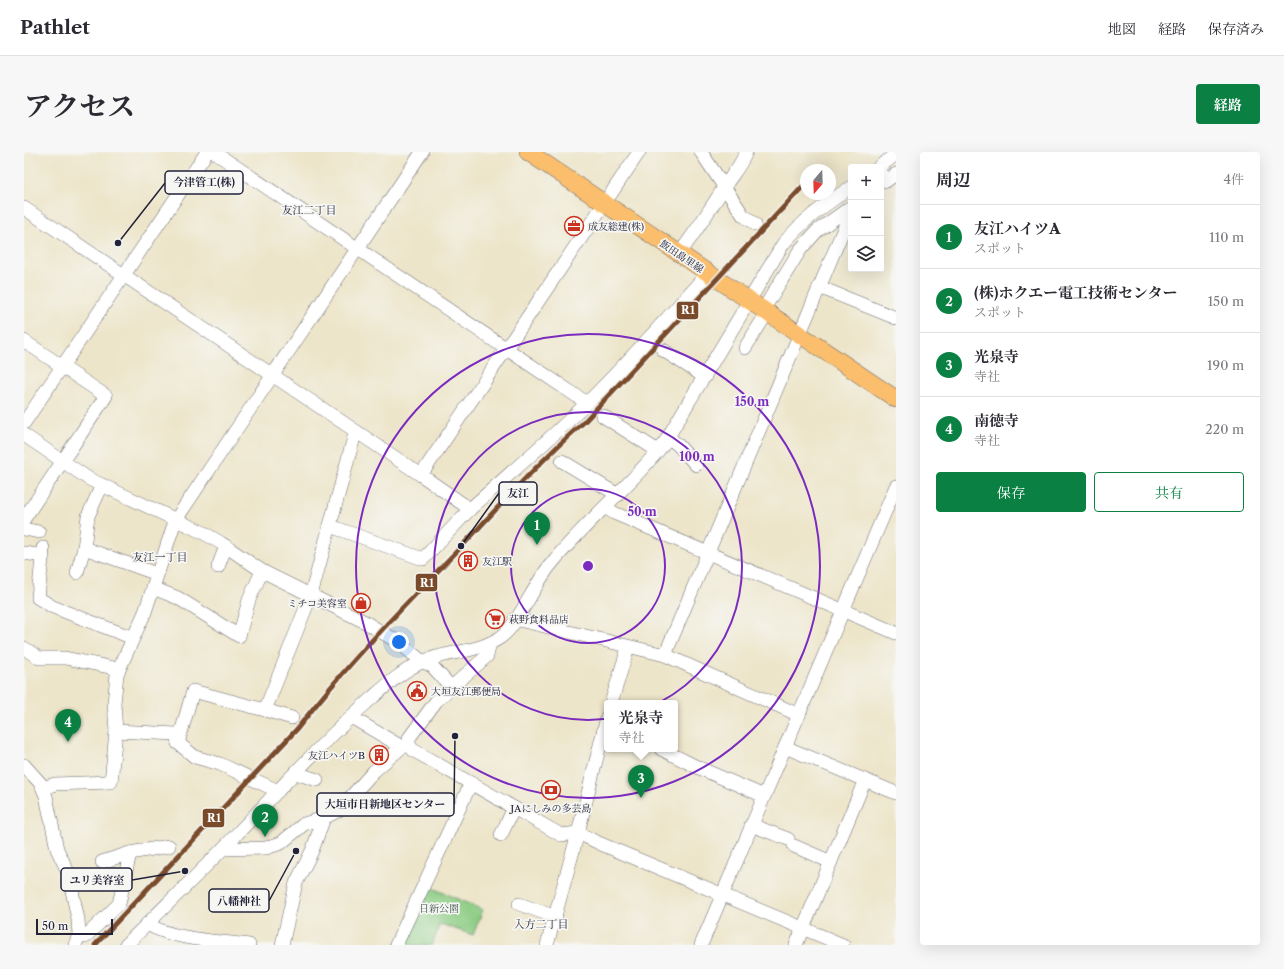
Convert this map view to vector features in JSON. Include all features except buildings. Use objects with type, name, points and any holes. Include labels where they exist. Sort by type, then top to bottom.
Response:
[{"type":"main road","name":"飯田島里線","points":[[528,152],[896,399]]},
{"type":"street","points":[[24,423],[207,152]]},
{"type":"street","points":[[214,152],[587,403]]},
{"type":"street","points":[[43,788],[55,784],[111,782],[116,731],[114,703],[119,669],[145,612],[175,521],[422,152]]},
{"type":"street","points":[[421,475],[639,152]]},
{"type":"street","points":[[701,152],[743,215],[755,224]]},
{"type":"street","points":[[680,254],[701,226],[735,173],[746,152]]},
{"type":"street","points":[[883,164],[896,154]]},
{"type":"street","points":[[745,348],[783,244],[795,229],[811,214],[848,188]]},
{"type":"street","points":[[24,208],[470,509]]},
{"type":"street","points":[[126,945],[223,849],[351,717],[399,676],[423,662],[490,643],[502,636],[515,619],[543,573],[658,451],[704,377],[760,308],[800,250],[817,231],[848,209]]},
{"type":"street","points":[[665,655],[848,219]]},
{"type":"street","points":[[330,526],[424,559],[470,509],[587,403],[708,273]]},
{"type":"street","points":[[819,287],[896,318]]},
{"type":"street","points":[[24,341],[106,396],[62,461],[28,504],[24,519]]},
{"type":"street","points":[[663,350],[704,377]]},
{"type":"street","points":[[603,416],[658,451]]},
{"type":"street","points":[[266,710],[312,595],[356,432]]},
{"type":"street","points":[[24,435],[89,479],[175,521],[202,532],[226,546],[262,571],[365,622],[398,642],[423,662],[432,666],[452,688]]},
{"type":"street","points":[[668,437],[678,445],[696,465]]},
{"type":"street","points":[[562,461],[618,495]]},
{"type":"street","points":[[77,573],[84,548],[88,516],[102,485]]},
{"type":"street","points":[[701,945],[896,486]]},
{"type":"street","points":[[605,507],[614,513],[896,633]]},
{"type":"street","points":[[24,529],[39,532]]},
{"type":"street","points":[[218,567],[226,546]]},
{"type":"street","points":[[84,548],[157,574]]},
{"type":"street","points":[[24,553],[43,552],[38,598],[53,607],[133,638]]},
{"type":"street","points":[[153,588],[178,598],[239,636],[249,600],[262,571]]},
{"type":"street","points":[[515,619],[628,648],[665,655],[798,715]]},
{"type":"street","points":[[223,849],[266,848],[281,843],[304,824],[324,818],[339,810],[374,771],[405,746],[436,700],[488,656],[490,643]]},
{"type":"street","points":[[24,648],[39,658],[65,658],[119,669]]},
{"type":"street","points":[[612,700],[628,648]]},
{"type":"street","points":[[178,744],[192,691],[292,718]]},
{"type":"street","points":[[351,717],[413,750],[561,835],[578,833],[722,895],[844,945]]},
{"type":"street","points":[[116,731],[176,734],[178,744],[195,757],[220,764],[252,777],[278,791]]},
{"type":"street","points":[[547,945],[556,917],[604,732]]},
{"type":"street","points":[[785,747],[896,793]]},
{"type":"street","points":[[668,752],[697,768],[764,796]]},
{"type":"street","points":[[24,765],[43,788],[57,849],[68,872],[78,919],[77,940],[85,937],[119,904],[130,853]]},
{"type":"street","points":[[296,773],[317,780]]},
{"type":"street","points":[[796,945],[865,780]]},
{"type":"street","points":[[396,945],[471,783]]},
{"type":"street","points":[[501,835],[514,808]]},
{"type":"street","points":[[282,945],[296,883],[312,851],[324,818]]},
{"type":"street","points":[[751,825],[831,862]]},
{"type":"street","points":[[102,862],[130,853],[169,846]]},
{"type":"street","points":[[519,904],[556,917]]},
{"type":"street","points":[[147,924],[156,930],[178,935],[249,945]]},
{"type":"green space","name":"日新公園","points":[[430,887],[483,910],[473,935],[440,924],[432,945],[405,945]]},
{"type":"transit line","name":"R1","points":[[95,945],[297,729],[336,681],[397,613],[521,483],[584,422],[800,189]]},
{"type":"place","name":"成友総建(株)","points":[[574,226]]},
{"type":"place","name":"今津管工(株)","points":[[118,243]]},
{"type":"place","name":"友江ハイツA","points":[[537,545]]},
{"type":"place","name":"友江","points":[[461,546]]},
{"type":"place","name":"友江駅","points":[[468,561]]},
{"type":"place","name":"ミチコ美容室","points":[[361,603]]},
{"type":"place","name":"萩野食料品店","points":[[495,619]]},
{"type":"place","name":"大垣友江郵便局","points":[[417,691]]},
{"type":"place","name":"大垣市日新地区センター","points":[[455,736]]},
{"type":"place","name":"南徳寺","points":[[68,742]]},
{"type":"place","name":"友江ハイツB","points":[[379,755]]},
{"type":"place","name":"JAにしみの多芸島","points":[[551,790]]},
{"type":"place","name":"光泉寺","points":[[641,798]]},
{"type":"place","name":"(株)ホクエー電工技術センター","points":[[265,837]]},
{"type":"place","name":"八幡神社","points":[[296,851]]},
{"type":"place","name":"ユリ美容室","points":[[185,871]]},
{"type":"district","name":"友江二丁目","points":[[309,210]]},
{"type":"district","name":"友江一丁目","points":[[160,557]]},
{"type":"district","name":"入方二丁目","points":[[541,924]]}]
